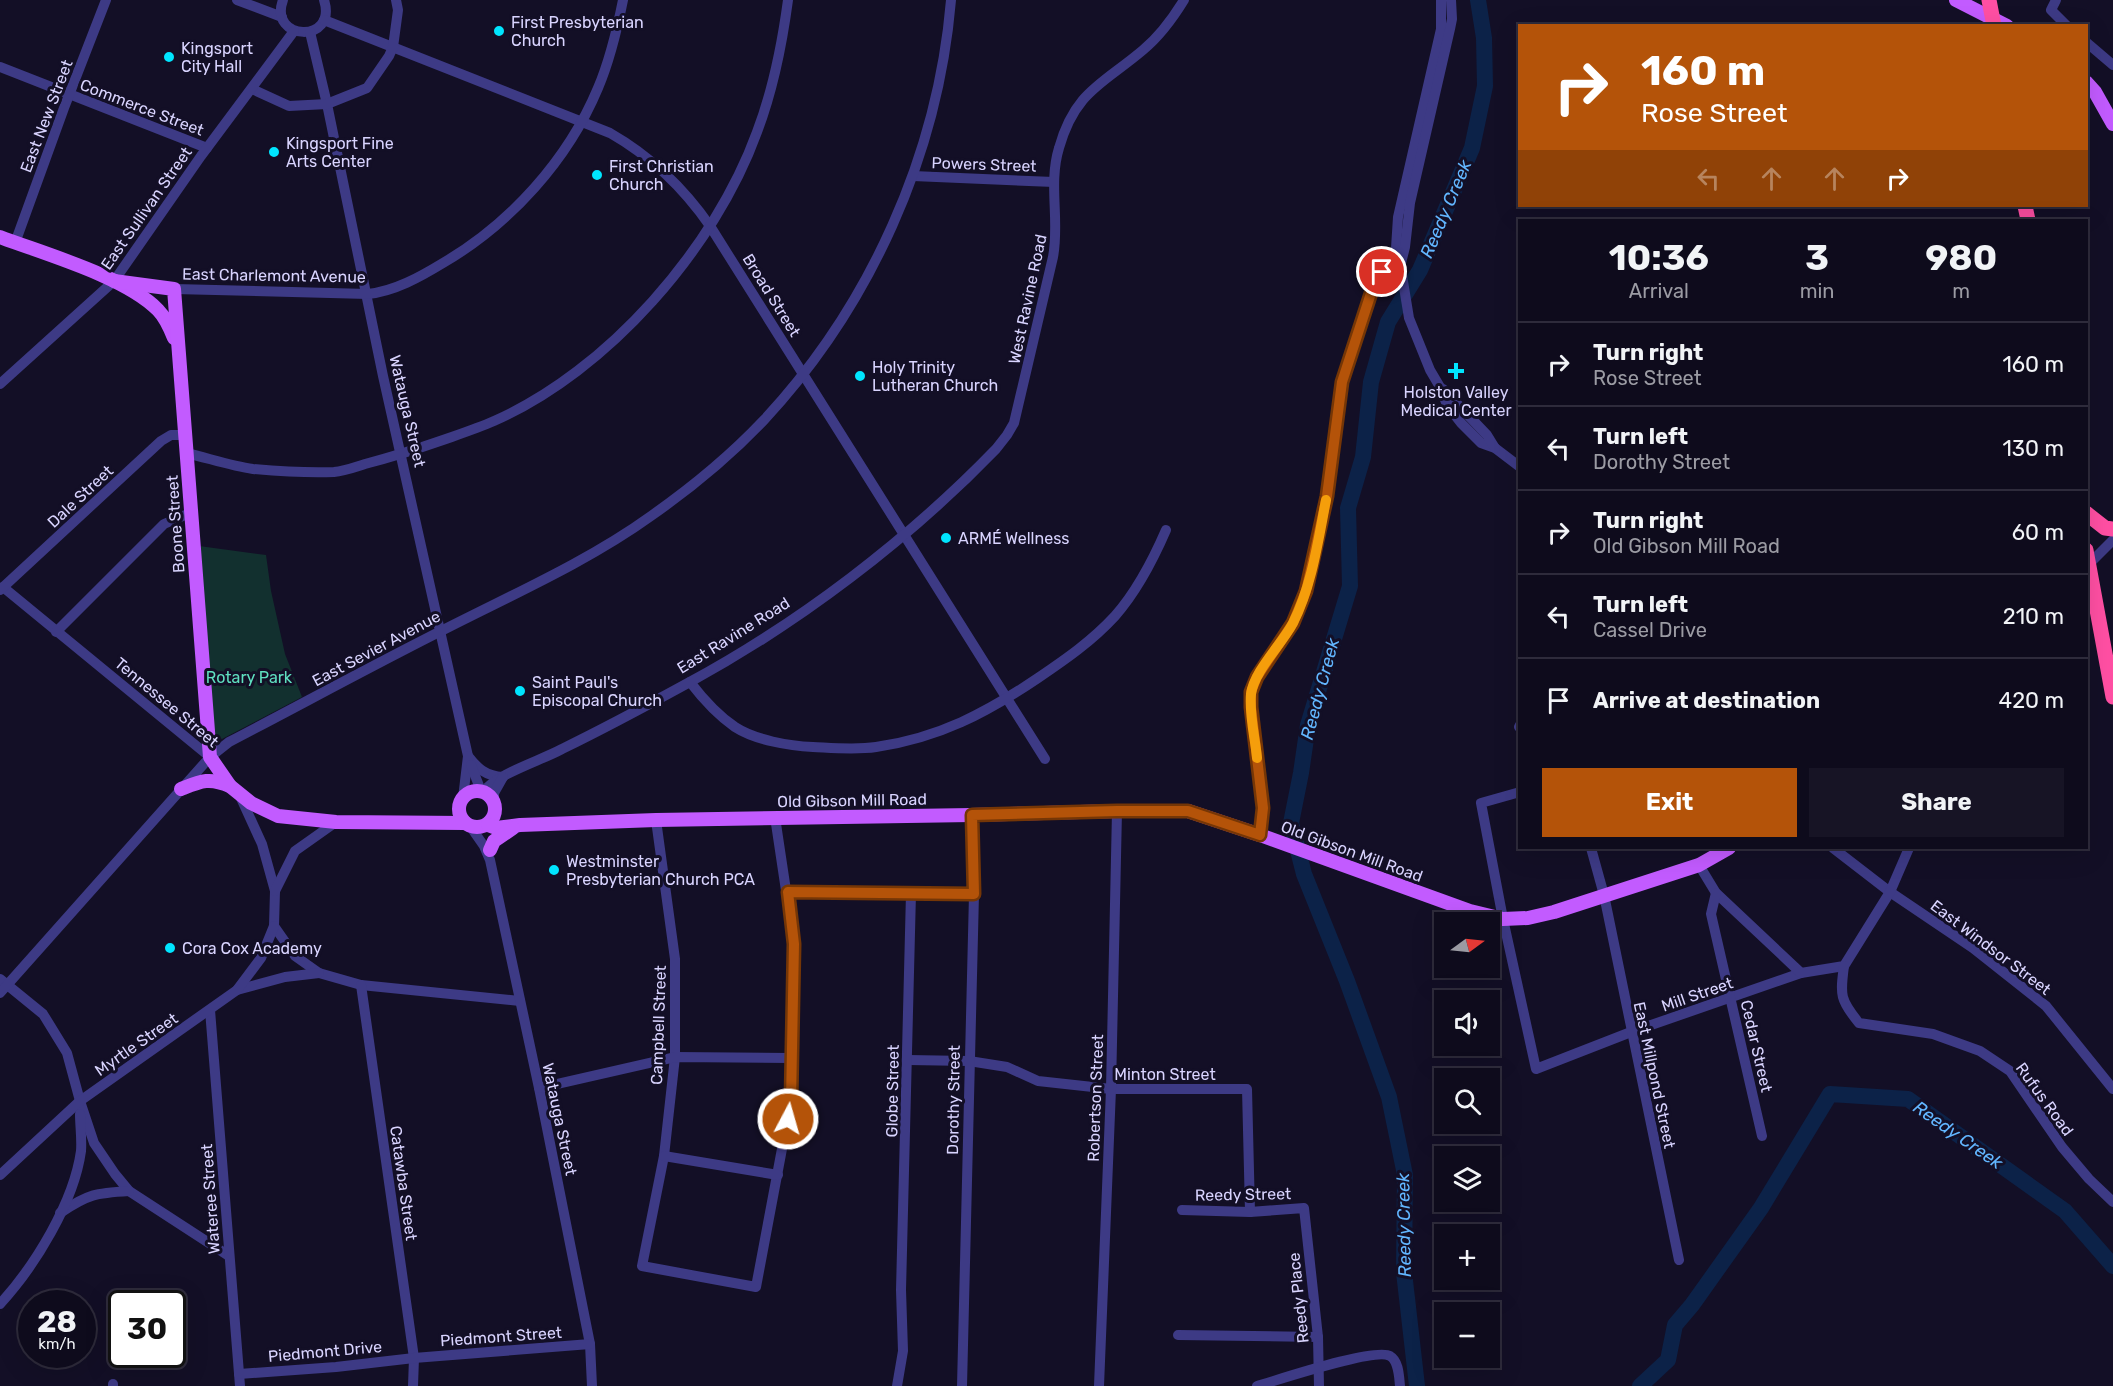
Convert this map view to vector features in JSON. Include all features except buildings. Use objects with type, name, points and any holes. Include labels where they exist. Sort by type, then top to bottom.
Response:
[{"type":"highway","points":[[1989,0],[1993,22]]},
{"type":"highway","points":[[2088,515],[2105,528],[2113,529]]},
{"type":"highway","points":[[2088,566],[2113,697]]},
{"type":"main road","points":[[1956,0],[1993,22]]},
{"type":"main road","points":[[2088,84],[2113,124]]},
{"type":"main road","points":[[0,237],[114,281],[146,299],[164,317],[173,336],[180,362]]},
{"type":"main road","name":"East Charlemont Avenue","points":[[114,281],[174,289]]},
{"type":"main road","name":"Boone Street","points":[[174,289],[210,757]]},
{"type":"main road","name":"Tennessee Street","points":[[210,757],[235,791]]},
{"type":"main road","points":[[181,789],[210,780],[235,791],[264,811],[278,816],[336,822],[431,822],[479,828],[487,825],[493,819],[488,799]]},
{"type":"main road","points":[[431,822],[471,792],[488,799],[520,825],[494,841],[490,855]]},
{"type":"main road","points":[[461,801],[460,814],[468,825]]},
{"type":"main road","name":"Old Gibson Mill Road","points":[[487,825],[496,828],[656,820],[1188,811],[1470,911],[1503,919],[1528,918],[1554,912],[1699,865],[1727,849]]},
{"type":"street","name":"East New Street","points":[[15,243],[106,0]]},
{"type":"street","points":[[237,0],[282,17]]},
{"type":"street","points":[[283,0],[280,11],[289,27],[310,32],[320,26],[324,20],[326,0]]},
{"type":"street","points":[[252,89],[289,106],[327,104],[366,88],[393,47],[398,10],[396,0]]},
{"type":"street","name":"East Charlemont Avenue","points":[[174,289],[368,294],[381,293],[428,272],[479,239],[529,194],[559,157],[582,121],[598,89],[609,59],[623,0]]},
{"type":"street","points":[[186,453],[252,469],[336,472],[402,455],[495,421],[563,381],[614,340],[642,312],[672,278],[710,226],[743,167],[757,133],[778,61],[788,0]]},
{"type":"street","name":"East Sevier Avenue","points":[[3,986],[210,757],[229,742],[580,559],[649,518],[724,459],[764,421],[804,374],[848,310],[893,225],[913,176],[929,122],[941,68],[951,0]]},
{"type":"street","name":"West Ravine Road","points":[[904,534],[985,460],[1007,435],[1014,423],[1056,243],[1054,182],[1058,150],[1070,119],[1085,96],[1105,77],[1143,50],[1158,36],[1184,0]]},
{"type":"street","points":[[1441,0],[1440,29],[1398,217],[1396,248],[1409,318],[1418,345],[1440,387],[1487,435],[1495,448],[1518,465]]},
{"type":"street","points":[[1401,267],[1410,203],[1452,19],[1451,0]]},
{"type":"street","points":[[2056,0],[2051,10],[2065,24]]},
{"type":"street","name":"Broad Street","points":[[324,20],[582,121],[619,138],[654,162],[693,201],[1045,759]]},
{"type":"street","name":"East Sullivan Street","points":[[0,384],[114,281],[207,148],[294,30]]},
{"type":"street","name":"Watauga Street","points":[[310,32],[368,294],[383,376],[468,756],[461,801]]},
{"type":"street","points":[[2088,44],[2113,65]]},
{"type":"street","name":"Commerce Street","points":[[0,67],[207,148]]},
{"type":"street","name":"Powers Street","points":[[913,176],[1054,182]]},
{"type":"street","points":[[1260,835],[1263,808],[1251,692],[1257,677],[1293,623],[1306,591],[1327,496],[1346,366],[1377,277],[1382,272],[1401,267]]},
{"type":"street","name":"Dale Street","points":[[2,589],[160,441],[171,435],[185,435]]},
{"type":"street","points":[[56,632],[164,524],[190,513]]},
{"type":"street","points":[[690,682],[710,708],[736,728],[768,740],[828,748],[875,747],[926,736],[976,716],[1008,698],[1092,640],[1117,614],[1145,573],[1166,530]]},
{"type":"street","name":"East Ravine Road","points":[[503,777],[576,742],[690,682],[796,616],[904,534]]},
{"type":"street","points":[[2088,560],[2113,540]]},
{"type":"street","name":"Tennessee Street","points":[[2,589],[210,757]]},
{"type":"street","points":[[468,756],[478,769],[491,776],[503,777],[488,799],[468,756]]},
{"type":"street","name":"Tennessee Street","points":[[235,791],[262,844],[275,891],[274,926]]},
{"type":"street","points":[[1503,919],[1481,803],[1518,793]]},
{"type":"street","name":"Robertson Street","points":[[1099,1386],[1111,1089],[1117,811]]},
{"type":"street","name":"Dorothy Street","points":[[962,1386],[974,894],[972,815]]},
{"type":"street","points":[[664,1156],[778,1175],[791,1101],[790,1058],[794,944],[788,892],[775,818]]},
{"type":"street","name":"Campbell Street","points":[[656,820],[675,959],[675,1057],[664,1156],[642,1266],[756,1287],[778,1175]]},
{"type":"street","points":[[275,891],[295,851],[336,822]]},
{"type":"street","name":"Watauga Street","points":[[468,825],[490,855]]},
{"type":"street","name":"Watauga Street","points":[[487,825],[490,855],[590,1344],[592,1386]]},
{"type":"street","name":"East Millpond Street","points":[[1591,849],[1604,895],[1679,1260]]},
{"type":"street","name":"East Windsor Street","points":[[1834,849],[1890,892],[1973,948],[2046,1006],[2113,1089]]},
{"type":"street","points":[[1844,966],[1890,892],[1909,849]]},
{"type":"street","points":[[1699,865],[1716,893],[1801,973]]},
{"type":"street","points":[[788,892],[974,894]]},
{"type":"street","name":"Globe Street","points":[[897,1386],[903,1351],[901,1290],[911,892]]},
{"type":"street","name":"Cedar Street","points":[[1716,893],[1711,914],[1762,1136]]},
{"type":"street","name":"Mill Street","points":[[1503,919],[1536,1069],[1631,1032],[1801,973],[1844,966]]},
{"type":"street","points":[[274,926],[295,956],[319,973],[361,985],[520,1001]]},
{"type":"street","name":"Myrtle Street","points":[[0,1175],[80,1101],[237,990],[261,958],[274,926]]},
{"type":"street","name":"Rufus Road","points":[[1844,966],[1840,990],[1846,1008],[1859,1023],[1933,1034],[1980,1052],[2010,1071],[2062,1147],[2089,1179],[2113,1202]]},
{"type":"street","points":[[237,990],[285,977],[319,973]]},
{"type":"street","name":"Catawba Street","points":[[361,985],[414,1358],[413,1386]]},
{"type":"street","points":[[3,986],[43,1014],[67,1053],[94,1143],[129,1191],[229,1256]]},
{"type":"street","name":"Wateree Street","points":[[210,1010],[240,1386]]},
{"type":"street","points":[[539,1088],[675,1057],[790,1058]]},
{"type":"street","name":"Minton Street","points":[[908,1060],[969,1061],[1007,1067],[1038,1081],[1111,1089],[1247,1089],[1250,1212]]},
{"type":"street","points":[[0,1304],[39,1253],[60,1213],[75,1175],[81,1150],[80,1101]]},
{"type":"street","points":[[60,1213],[83,1198],[99,1192],[129,1191]]},
{"type":"street","name":"Reedy Street","points":[[1182,1210],[1250,1212],[1304,1208]]},
{"type":"street","name":"Reedy Place","points":[[1304,1208],[1318,1337],[1319,1386]]},
{"type":"street","points":[[1178,1335],[1318,1337]]},
{"type":"street","name":"Piedmont Street","points":[[414,1358],[590,1344]]},
{"type":"street","points":[[1257,1386],[1372,1354],[1385,1354],[1394,1360],[1400,1386]]},
{"type":"street","name":"Piedmont Drive","points":[[239,1374],[336,1367],[414,1358]]},
{"type":"green space","name":"Rotary Park","points":[[199,546],[266,555],[271,591],[285,654],[302,697],[222,739],[212,733]]},
{"type":"waterway","name":"Reedy Creek","points":[[1417,1386],[1404,1272],[1405,1175],[1389,1097],[1347,981],[1304,874],[1291,823],[1308,725],[1350,586],[1348,508],[1363,457],[1371,382],[1388,322],[1420,270],[1472,148],[1485,86],[1484,38],[1478,0]]},
{"type":"waterway","name":"Reedy Creek","points":[[1640,1386],[1668,1360],[1675,1325],[1692,1305],[1761,1208],[1830,1094],[1908,1099],[2065,1211],[2113,1266]]},
{"type":"slow traffic","points":[[1257,758],[1251,692],[1257,677],[1293,623],[1306,591],[1326,500]]},
{"type":"place","name":"First Presbyterian Church","points":[[499,31]]},
{"type":"place","name":"Kingsport City Hall","points":[[169,57]]},
{"type":"place","name":"Kingsport Fine Arts Center","points":[[274,152]]},
{"type":"place","name":"First Christian Church","points":[[597,175]]},
{"type":"place","name":"Holston Valley Medical Center","points":[[1456,371]]},
{"type":"place","name":"Holy Trinity Lutheran Church","points":[[860,376]]},
{"type":"place","name":"ARMÉ Wellness","points":[[946,538]]},
{"type":"place","name":"Saint Paul's Episcopal Church","points":[[520,691]]},
{"type":"place","name":"Westminster Presbyterian Church PCA","points":[[554,870]]},
{"type":"place","name":"Cora Cox Academy","points":[[170,948]]},
{"type":"route","points":[[788,1119],[791,1101],[790,1058],[794,944],[788,892],[974,894],[972,815],[1188,811],[1260,835],[1263,808],[1251,692],[1257,677],[1293,623],[1306,591],[1323,520],[1344,374],[1374,284],[1382,272]]}]
